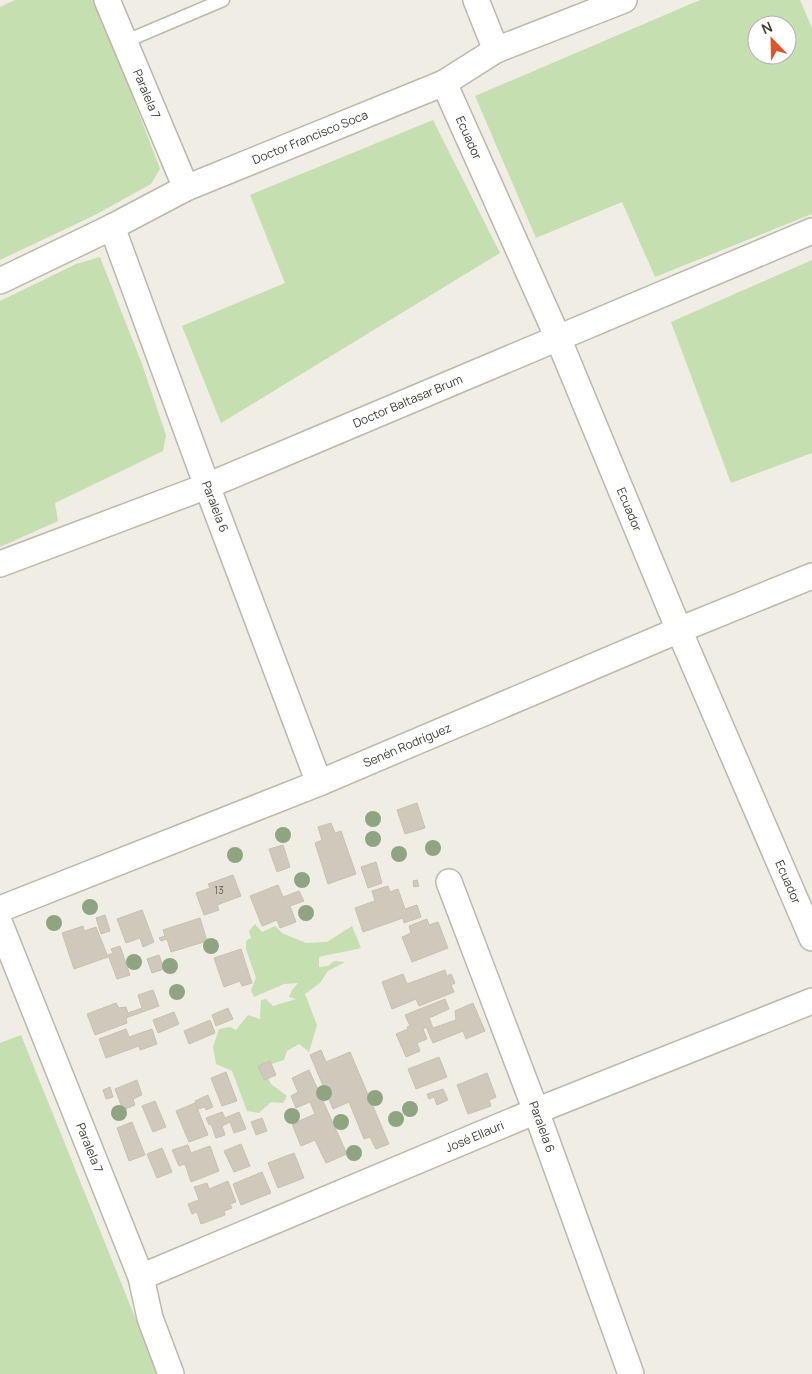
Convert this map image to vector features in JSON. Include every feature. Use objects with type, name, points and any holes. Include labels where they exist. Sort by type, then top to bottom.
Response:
[{"type":"street","name":"Paralela 7","points":[[107,0],[186,188]]},
{"type":"street","points":[[476,0],[496,50]]},
{"type":"street","name":"Doctor Francisco Soca","points":[[0,281],[112,227],[186,188],[444,83],[496,50],[624,0]]},
{"type":"street","name":"Ecuador","points":[[444,83],[558,338],[679,630],[812,938]]},
{"type":"street","name":"Paralela 6","points":[[112,227],[319,783]]},
{"type":"street","name":"Doctor Baltasar Brum","points":[[0,564],[207,486],[812,231]]},
{"type":"street","name":"Senén Rodríguez","points":[[0,909],[319,783],[679,630],[812,576]]},
{"type":"street","name":"Paralela 6","points":[[449,882],[536,1111],[631,1374]]},
{"type":"street","name":"Paralela 7","points":[[0,924],[141,1277],[150,1318],[171,1374]]},
{"type":"street","name":"José Ellauri","points":[[141,1277],[536,1111],[812,1001]]},
{"type":"lane","points":[[124,42],[223,0]]},
{"type":"green space","points":[[15,0],[96,0],[160,169],[151,184],[95,215],[0,260],[0,7]]},
{"type":"green space","points":[[700,0],[800,0],[812,28],[812,214],[655,277],[622,202],[536,238],[475,96]]},
{"type":"green space","points":[[433,120],[500,253],[221,423],[182,326],[285,283],[250,195]]},
{"type":"green space","points":[[100,257],[142,364],[166,435],[163,451],[55,503],[58,521],[0,547],[0,301],[76,264]]},
{"type":"green space","points":[[812,260],[812,453],[731,483],[671,322]]},
{"type":"green space","points":[[255,924],[262,932],[275,926],[282,933],[306,943],[327,942],[352,926],[361,948],[319,957],[319,967],[328,966],[334,961],[345,962],[328,971],[320,983],[305,994],[317,1025],[309,1052],[299,1044],[287,1051],[284,1060],[262,1067],[271,1084],[287,1096],[283,1103],[271,1102],[259,1113],[247,1111],[232,1071],[216,1064],[213,1047],[219,1029],[230,1027],[236,1030],[248,1015],[260,1019],[261,1000],[266,999],[273,1006],[296,999],[289,997],[298,983],[284,984],[254,997],[251,990],[256,978],[246,949],[246,941],[251,938],[249,931]]},
{"type":"green space","points":[[21,1035],[158,1374],[0,1374],[0,1043]]},
{"type":"building","points":[[417,803],[425,828],[405,834],[397,810]]},
{"type":"building","points":[[331,823],[335,833],[341,831],[356,874],[328,884],[315,843],[322,840],[318,827]]},
{"type":"building","points":[[283,845],[290,867],[277,872],[269,849]]},
{"type":"building","points":[[376,862],[382,883],[368,888],[361,867]]},
{"type":"building","points":[[233,875],[241,896],[217,905],[219,910],[204,915],[196,893],[210,888],[208,884]]},
{"type":"building","points":[[417,880],[419,886],[414,887],[413,881]]},
{"type":"building","points":[[278,885],[283,897],[299,891],[304,901],[290,906],[296,922],[280,928],[277,920],[262,926],[250,896]]},
{"type":"building","points":[[388,886],[390,892],[398,889],[405,909],[417,905],[421,917],[404,923],[403,918],[363,932],[355,908],[375,901],[372,891]]},
{"type":"building","points":[[142,910],[154,942],[143,947],[140,938],[126,943],[117,919]]},
{"type":"building","points":[[105,915],[110,931],[101,934],[96,918]]},
{"type":"building","points":[[200,918],[207,941],[171,952],[167,939],[161,941],[159,938],[165,936],[163,930]]},
{"type":"building","points":[[427,919],[429,925],[438,922],[448,948],[412,962],[402,937],[411,933],[409,926]]},
{"type":"building","points":[[83,926],[84,931],[96,927],[108,957],[74,969],[62,933]]},
{"type":"building","points":[[120,946],[130,975],[117,979],[108,955],[113,953],[111,949]]},
{"type":"building","points":[[241,949],[252,983],[242,986],[240,981],[224,987],[214,958]]},
{"type":"building","points":[[159,955],[164,969],[152,973],[147,959]]},
{"type":"building","points":[[445,970],[447,976],[451,974],[455,983],[451,985],[454,992],[419,1006],[416,999],[392,1009],[382,982],[403,974],[407,984]]},
{"type":"building","points":[[153,990],[159,1006],[126,1018],[127,1023],[95,1035],[87,1014],[116,1003],[119,1008],[126,1007],[128,1013],[142,1008],[138,995]]},
{"type":"building","points":[[445,999],[449,1009],[429,1018],[433,1028],[456,1020],[455,1011],[473,1003],[485,1031],[466,1039],[463,1031],[433,1043],[426,1027],[423,1029],[427,1039],[417,1043],[420,1051],[406,1057],[396,1034],[408,1029],[407,1027],[410,1026],[405,1015]]},
{"type":"building","points":[[228,1008],[233,1019],[216,1026],[212,1015]]},
{"type":"building","points":[[174,1012],[179,1024],[158,1033],[153,1020]]},
{"type":"building","points":[[210,1020],[215,1033],[189,1044],[184,1031]]},
{"type":"building","points":[[126,1029],[129,1037],[152,1029],[157,1044],[140,1050],[139,1046],[106,1058],[99,1039]]},
{"type":"building","points":[[321,1050],[326,1062],[350,1052],[389,1144],[376,1149],[370,1137],[364,1139],[349,1102],[333,1109],[310,1055]]},
{"type":"building","points":[[439,1057],[447,1077],[416,1089],[408,1069]]},
{"type":"building","points":[[270,1061],[276,1075],[264,1080],[258,1066]]},
{"type":"building","points":[[309,1070],[347,1154],[326,1163],[315,1140],[301,1146],[292,1124],[315,1114],[310,1102],[296,1108],[291,1096],[298,1092],[292,1078]]},
{"type":"building","points":[[226,1072],[237,1101],[222,1106],[211,1078]]},
{"type":"building","points":[[487,1073],[496,1097],[489,1100],[491,1106],[468,1114],[457,1085]]},
{"type":"building","points":[[137,1080],[142,1095],[133,1099],[135,1105],[123,1110],[115,1089]]},
{"type":"building","points":[[110,1087],[113,1097],[106,1099],[103,1090]]},
{"type":"building","points":[[443,1089],[448,1100],[437,1105],[434,1097],[429,1099],[427,1094]]},
{"type":"building","points":[[208,1095],[213,1107],[206,1110],[205,1107],[198,1109],[195,1101]]},
{"type":"building","points":[[155,1101],[166,1127],[153,1132],[142,1106]]},
{"type":"building","points":[[195,1103],[208,1135],[189,1142],[176,1111]]},
{"type":"building","points":[[222,1112],[225,1118],[239,1112],[246,1129],[234,1133],[230,1122],[222,1126],[225,1135],[216,1138],[211,1124],[209,1125],[206,1118]]},
{"type":"building","points":[[262,1118],[267,1131],[256,1135],[251,1122]]},
{"type":"building","points":[[132,1122],[145,1155],[129,1161],[117,1128]]},
{"type":"building","points":[[241,1144],[250,1166],[234,1172],[224,1151]]},
{"type":"building","points":[[188,1145],[191,1153],[210,1146],[219,1171],[191,1182],[185,1164],[179,1166],[172,1150]]},
{"type":"building","points":[[162,1148],[172,1172],[157,1178],[147,1154]]},
{"type":"building","points":[[294,1153],[304,1178],[278,1188],[268,1163]]},
{"type":"building","points":[[262,1172],[271,1193],[241,1205],[233,1184]]},
{"type":"building","points":[[228,1181],[236,1202],[230,1204],[232,1208],[224,1211],[225,1215],[201,1224],[197,1212],[192,1214],[188,1204],[199,1200],[194,1187],[207,1183],[209,1189]]}]
